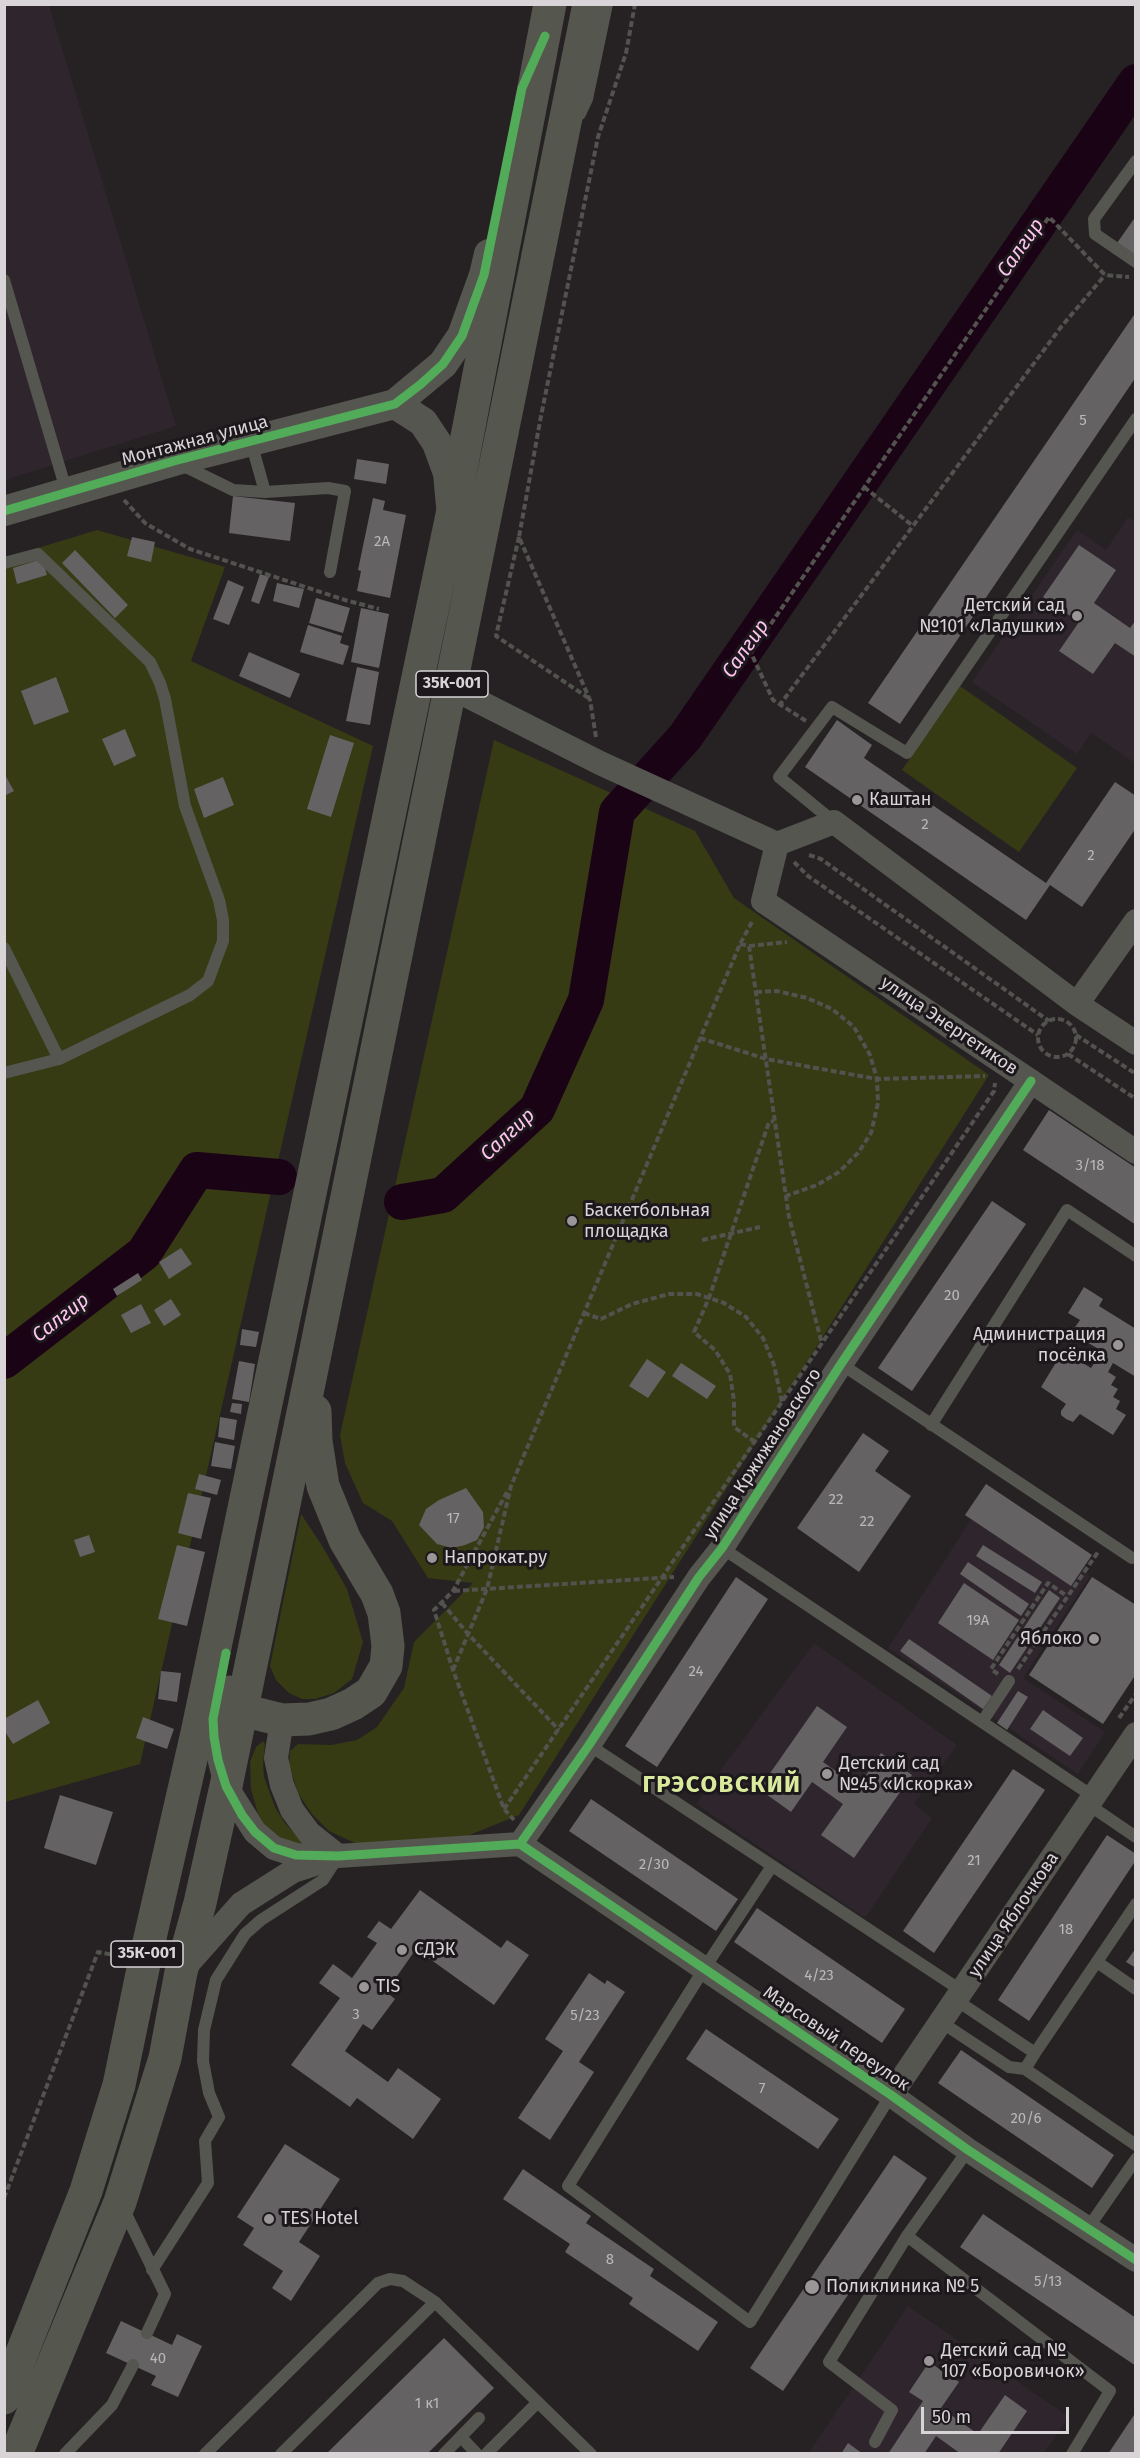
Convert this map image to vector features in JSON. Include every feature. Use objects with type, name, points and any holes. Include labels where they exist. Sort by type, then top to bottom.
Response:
[{"type":"main road","name":"35К-001","points":[[16,2454],[120,2202],[165,2058],[181,1972],[200,1903],[242,1710],[452,688],[589,4]]},
{"type":"main road","name":"35К-001","points":[[4,2398],[86,2191],[120,2085],[246,1498],[452,515],[546,15]]},
{"type":"main road","points":[[246,1498],[226,1653],[225,1676],[233,1700],[242,1710],[282,1720],[309,1719],[331,1714],[353,1704],[371,1692],[386,1666],[388,1646],[384,1613],[377,1594],[345,1540],[324,1486],[316,1441],[313,1364]]},
{"type":"street","points":[[452,515],[448,472],[437,443],[423,422],[396,404],[443,364],[462,336],[484,275],[522,88],[546,15]]},
{"type":"street","name":"Монтажная улица","points":[[4,512],[174,461],[396,404]]},
{"type":"street","points":[[452,688],[600,763],[777,844],[834,822],[1077,1004],[1136,1043]]},
{"type":"street","points":[[763,901],[777,844]]},
{"type":"street","name":"улица Энергетиков","points":[[763,901],[1136,1152]]},
{"type":"street","points":[[1077,1004],[1136,921]]},
{"type":"street","name":"улица Кржижановского","points":[[523,1838],[589,1745],[699,1577],[722,1548],[841,1364],[1031,1081]]},
{"type":"street","points":[[226,1653],[216,1698],[213,1737],[226,1786],[255,1832],[274,1848],[296,1855],[338,1856],[523,1838]]},
{"type":"street","points":[[282,1720],[276,1758],[282,1785],[292,1810],[309,1833],[338,1856]]},
{"type":"street","name":"улица Яблочкова","points":[[891,2095],[1136,1734]]},
{"type":"street","name":"Марсовый переулок","points":[[523,1838],[704,1969],[891,2095],[968,2150],[1136,2260]]},
{"type":"street","points":[[181,1972],[241,1904],[293,1871],[338,1856]]},
{"type":"lane","points":[[556,167],[587,99],[607,4]]},
{"type":"lane","points":[[1136,161],[1094,219],[1095,234],[1136,262]]},
{"type":"lane","points":[[4,280],[67,494]]},
{"type":"lane","points":[[834,822],[779,777],[832,706],[907,753],[1136,419]]},
{"type":"lane","points":[[251,442],[264,492]]},
{"type":"lane","points":[[174,461],[232,490],[264,492],[328,488],[345,491],[330,572]]},
{"type":"lane","points":[[4,563],[38,554],[150,663],[165,699],[185,806],[219,900],[223,920],[223,941],[208,981],[190,995],[59,1059],[4,1073]]},
{"type":"lane","points":[[4,948],[59,1059]]},
{"type":"lane","points":[[932,1425],[1067,1210],[1136,1256]]},
{"type":"lane","points":[[841,1364],[1134,1558]]},
{"type":"lane","points":[[722,1548],[982,1722],[1092,1801],[1136,1837]]},
{"type":"lane","points":[[982,1722],[1010,1681]]},
{"type":"lane","points":[[589,1745],[772,1866],[959,1995],[1035,2053]]},
{"type":"lane","points":[[152,2270],[208,2183],[205,2141],[219,2117],[209,2093],[203,2061],[204,2030],[216,1980],[244,1934],[261,1920],[323,1880],[338,1856]]},
{"type":"lane","points":[[772,1866],[704,1969],[568,2187],[750,2322],[891,2095]]},
{"type":"lane","points":[[1025,2069],[1136,1904]]},
{"type":"lane","points":[[1097,1962],[1136,1989]]},
{"type":"lane","points":[[941,2022],[1009,2067],[1025,2069],[1135,2143]]},
{"type":"lane","points":[[875,2442],[892,2410],[829,2362],[907,2236],[968,2150]]},
{"type":"lane","points":[[1088,2229],[1136,2159]]},
{"type":"lane","points":[[120,2202],[165,2294],[147,2334]]},
{"type":"lane","points":[[907,2236],[1110,2391],[1072,2454]]},
{"type":"lane","points":[[205,2454],[378,2283],[390,2279],[403,2281],[435,2302],[591,2454]]},
{"type":"lane","points":[[282,2454],[435,2302]]},
{"type":"lane","points":[[64,2454],[112,2405],[133,2365]]},
{"type":"lane","points":[[461,2437],[482,2453],[538,2402]]},
{"type":"lane","points":[[444,2454],[479,2418]]},
{"type":"path","points":[[590,700],[496,636],[519,537],[541,416],[598,137],[626,53],[635,4]]},
{"type":"path","points":[[817,727],[779,706],[773,700],[751,653],[1049,217],[1105,275],[1136,278]]},
{"type":"path","points":[[779,706],[1061,327],[1105,275]]},
{"type":"path","points":[[108,482],[145,524],[190,549],[379,609]]},
{"type":"path","points":[[864,487],[913,526]]},
{"type":"path","points":[[519,537],[590,700],[600,763]]},
{"type":"path","points":[[777,844],[821,859],[1049,1021]]},
{"type":"path","points":[[777,844],[808,876],[1038,1035]]},
{"type":"path","points":[[523,1838],[504,1809],[453,1670],[434,1610],[453,1592],[510,1486],[740,944],[763,901]]},
{"type":"path","points":[[740,944],[749,946],[793,942]]},
{"type":"path","points":[[749,946],[786,1196],[822,1344],[841,1364]]},
{"type":"path","points":[[755,992],[777,991],[807,998],[832,1009],[854,1027],[870,1055],[878,1079],[878,1103],[871,1133],[858,1153],[839,1172],[817,1185],[786,1196]]},
{"type":"path","points":[[1076,1035],[1075,1046],[1060,1057],[1047,1055],[1039,1045],[1038,1035],[1041,1027],[1057,1018],[1069,1023],[1076,1035],[1136,1074]]},
{"type":"path","points":[[504,1809],[994,1091],[996,1076],[878,1079],[766,1059],[700,1038]]},
{"type":"path","points":[[1068,1053],[1136,1099]]},
{"type":"path","points":[[755,1442],[734,1427],[734,1401],[730,1374],[715,1350],[694,1332],[769,1122],[774,1121]]},
{"type":"path","points":[[702,1240],[760,1227]]},
{"type":"path","points":[[584,1313],[601,1319],[632,1304],[669,1294],[697,1294],[724,1303],[746,1317],[763,1338],[774,1365],[782,1403]]},
{"type":"path","points":[[453,1670],[487,1589],[510,1486]]},
{"type":"path","points":[[1010,1681],[1097,1551],[1107,1558]]},
{"type":"path","points":[[453,1592],[661,1577],[699,1577]]},
{"type":"path","points":[[991,1669],[1048,1583],[1067,1596]]},
{"type":"path","points":[[442,1603],[468,1634],[560,1730]]},
{"type":"path","points":[[4,2198],[98,1952],[123,1957]]},
{"type":"shaded area","points":[[5,5],[49,5],[176,426],[5,480]]},
{"type":"shaded area","name":"Детский сад №101 «Ладушки»","points":[[1128,517],[1135,522],[1135,763],[1091,733],[1077,754],[972,682],[1077,530],[1106,550]]},
{"type":"shaded area","points":[[972,1518],[1056,1554],[1090,1576],[1023,1678],[1105,1732],[1078,1774],[888,1648]]},
{"type":"shaded area","name":"Детский сад №45 «Искорка»","points":[[814,1643],[957,1745],[914,1804],[932,1818],[865,1918],[696,1804]]},
{"type":"shaded area","name":"Детский сад № 107 «Боровичок»","points":[[908,2306],[1069,2417],[1044,2453],[808,2454]]},
{"type":"green space","points":[[97,530],[225,567],[191,661],[373,746],[140,1764],[5,1802],[5,558]]},
{"type":"green space","points":[[960,686],[1077,768],[1019,852],[902,770]]},
{"type":"green space","points":[[494,740],[695,831],[734,898],[989,1075],[519,1815],[467,1836],[357,1844],[329,1831],[312,1814],[298,1793],[289,1764],[290,1751],[298,1744],[331,1745],[357,1740],[377,1727],[404,1688],[414,1642],[473,1583],[428,1578],[392,1521],[363,1503],[345,1463],[340,1435]]},
{"type":"green space","points":[[301,1514],[347,1589],[363,1642],[352,1679],[334,1693],[315,1699],[302,1699],[289,1693],[276,1680],[270,1666]]},
{"type":"green space","points":[[263,1741],[265,1744],[264,1777],[275,1807],[284,1822],[304,1844],[289,1845],[265,1825],[258,1814],[251,1789],[250,1762],[256,1747]]},
{"type":"building","points":[[1136,216],[1136,256],[1117,243]]},
{"type":"building","points":[[1136,312],[1136,377],[900,724],[868,703]]},
{"type":"building","points":[[357,459],[389,464],[386,484],[354,479]]},
{"type":"building","points":[[233,496],[295,503],[290,541],[229,533]]},
{"type":"building","points":[[373,498],[385,501],[383,510],[406,515],[390,598],[357,591],[361,571],[358,570]]},
{"type":"building","points":[[132,537],[155,542],[151,562],[127,556]]},
{"type":"building","points":[[1079,545],[1116,570],[1094,603],[1130,628],[1136,620],[1136,657],[1115,643],[1093,674],[1059,651],[1079,622],[1043,597]]},
{"type":"building","points":[[75,550],[128,605],[115,618],[62,563]]},
{"type":"building","points":[[42,559],[47,575],[17,584],[13,568]]},
{"type":"building","points":[[260,574],[269,577],[259,604],[251,601]]},
{"type":"building","points":[[228,580],[244,587],[229,625],[213,619]]},
{"type":"building","points":[[277,583],[304,589],[299,608],[273,601]]},
{"type":"building","points":[[316,598],[350,608],[343,633],[309,623]]},
{"type":"building","points":[[361,608],[389,614],[379,668],[351,662]]},
{"type":"building","points":[[308,625],[342,636],[340,643],[349,646],[343,665],[300,652]]},
{"type":"building","points":[[249,652],[300,674],[290,698],[239,676]]},
{"type":"building","points":[[357,667],[379,672],[370,725],[346,721]]},
{"type":"building","points":[[56,677],[69,712],[34,725],[21,691]]},
{"type":"building","points":[[837,720],[872,745],[864,758],[1046,883],[1115,782],[1136,796],[1136,828],[1082,907],[1050,885],[1026,920],[805,767]]},
{"type":"building","points":[[125,729],[136,756],[114,766],[102,739]]},
{"type":"building","points":[[330,735],[354,743],[331,817],[307,809]]},
{"type":"building","points":[[4,773],[14,791],[4,796]]},
{"type":"building","points":[[223,777],[234,805],[204,818],[194,789]]},
{"type":"building","points":[[1049,1110],[1136,1168],[1136,1225],[1023,1150]]},
{"type":"building","points":[[992,1201],[1026,1224],[912,1391],[878,1368]]},
{"type":"building","points":[[181,1248],[192,1264],[169,1279],[159,1262]]},
{"type":"building","points":[[138,1273],[142,1280],[117,1296],[113,1289]]},
{"type":"building","points":[[1084,1287],[1103,1299],[1099,1306],[1136,1329],[1136,1377],[1113,1363],[1108,1372],[1116,1377],[1111,1385],[1118,1389],[1113,1397],[1120,1401],[1116,1409],[1126,1415],[1113,1435],[1080,1414],[1073,1422],[1066,1419],[1061,1415],[1061,1411],[1066,1404],[1041,1387],[1063,1351],[1091,1368],[1102,1351],[1071,1333],[1080,1320],[1068,1313]]},
{"type":"building","points":[[171,1299],[181,1315],[164,1326],[154,1310]]},
{"type":"building","points":[[141,1304],[151,1323],[131,1333],[121,1315]]},
{"type":"building","points":[[242,1329],[259,1332],[256,1347],[240,1345]]},
{"type":"building","points":[[647,1359],[666,1372],[648,1398],[629,1386]]},
{"type":"building","points":[[239,1361],[255,1364],[249,1402],[232,1399]]},
{"type":"building","points":[[681,1363],[716,1386],[707,1399],[672,1376]]},
{"type":"building","points":[[232,1403],[242,1404],[241,1414],[230,1412]]},
{"type":"building","points":[[220,1417],[237,1420],[234,1440],[218,1437]]},
{"type":"building","points":[[863,1433],[889,1451],[875,1471],[911,1496],[859,1572],[797,1528]]},
{"type":"building","points":[[215,1442],[235,1446],[231,1469],[211,1466]]},
{"type":"building","points":[[199,1474],[221,1480],[217,1495],[195,1489]]},
{"type":"building","points":[[986,1484],[1092,1555],[1071,1586],[965,1515]]},
{"type":"building","points":[[466,1488],[483,1512],[484,1527],[477,1540],[465,1545],[452,1548],[437,1544],[419,1525],[426,1509],[439,1500]]},
{"type":"building","points":[[188,1493],[211,1498],[201,1539],[178,1533]]},
{"type":"building","points":[[89,1535],[95,1552],[80,1557],[74,1540]]},
{"type":"building","points":[[177,1545],[205,1552],[187,1626],[158,1619]]},
{"type":"building","points":[[983,1545],[1042,1582],[1035,1593],[976,1556]]},
{"type":"building","points":[[968,1562],[1029,1604],[1021,1616],[960,1574]]},
{"type":"building","points":[[736,1577],[768,1599],[657,1767],[625,1746]]},
{"type":"building","name":"Яблоко","points":[[1092,1577],[1136,1605],[1136,1674],[1103,1724],[1029,1675]]},
{"type":"building","points":[[964,1583],[1019,1620],[993,1660],[938,1623]]},
{"type":"building","points":[[1049,1590],[1060,1598],[1010,1673],[999,1665]]},
{"type":"building","points":[[909,1639],[992,1696],[983,1709],[900,1651]]},
{"type":"building","points":[[161,1671],[181,1673],[177,1702],[158,1699]]},
{"type":"building","points":[[1018,1691],[1028,1697],[1007,1730],[997,1723]]},
{"type":"building","points":[[38,1700],[50,1723],[13,1744],[4,1730],[4,1719]]},
{"type":"building","points":[[817,1706],[847,1727],[823,1762],[858,1787],[881,1753],[912,1775],[854,1858],[821,1835],[843,1804],[812,1782],[791,1812],[759,1789]]},
{"type":"building","points":[[1043,1710],[1083,1738],[1070,1756],[1030,1729]]},
{"type":"building","points":[[143,1717],[174,1729],[167,1749],[136,1738]]},
{"type":"building","points":[[1013,1769],[1045,1790],[934,1953],[903,1931]]},
{"type":"building","points":[[60,1795],[113,1812],[96,1865],[44,1848]]},
{"type":"building","points":[[591,1799],[738,1899],[716,1931],[569,1831]]},
{"type":"building","points":[[1107,1835],[1136,1854],[1136,1860],[1029,2021],[998,2000]]},
{"type":"building","points":[[420,1890],[501,1948],[507,1940],[529,1955],[494,2005],[416,1949],[386,1992],[395,1999],[372,2030],[363,2024],[345,2051],[388,2082],[398,2068],[441,2099],[413,2139],[357,2098],[350,2107],[291,2065],[340,1998],[319,1983],[333,1964],[352,1978],[377,1943],[367,1937],[379,1921],[391,1929]]},
{"type":"building","points":[[757,1908],[905,2009],[882,2043],[734,1942]]},
{"type":"building","points":[[1136,1948],[1136,1968],[1126,1962]]},
{"type":"building","points":[[589,1973],[605,1984],[607,1980],[625,1992],[579,2062],[594,2072],[550,2140],[518,2118],[563,2051],[545,2039]]},
{"type":"building","points":[[706,2029],[839,2119],[818,2149],[686,2059]]},
{"type":"building","points":[[961,2050],[1114,2155],[1092,2188],[938,2083]]},
{"type":"building","points":[[285,2144],[340,2179],[299,2242],[320,2256],[291,2301],[272,2288],[283,2271],[243,2245],[254,2228],[237,2217]]},
{"type":"building","points":[[894,2155],[927,2178],[783,2391],[750,2368]]},
{"type":"building","points":[[523,2169],[591,2216],[586,2223],[654,2269],[650,2276],[718,2322],[698,2351],[629,2304],[633,2298],[565,2252],[570,2244],[503,2199]]},
{"type":"building","points":[[983,2214],[1136,2318],[1136,2366],[960,2247]]},
{"type":"building","points":[[121,2321],[172,2345],[177,2334],[202,2346],[178,2397],[151,2385],[156,2376],[106,2353]]},
{"type":"building","points":[[444,2338],[494,2388],[427,2454],[326,2454]]},
{"type":"building","points":[[929,2362],[959,2382],[941,2408],[978,2434],[1005,2395],[1027,2411],[998,2454],[961,2454],[936,2436],[924,2454],[888,2454],[923,2401],[909,2392]]},
{"type":"building","points":[[1136,2412],[1136,2454],[1108,2454]]},
{"type":"building","points":[[848,2443],[863,2454],[841,2454]]},
{"type":"waterway","name":"Салгир","points":[[402,1202],[443,1195],[537,1109],[586,1000],[617,812],[685,737],[1136,82]]},
{"type":"waterway","name":"Салгир","points":[[4,1361],[144,1253],[197,1170],[279,1177]]},
{"type":"cycle path","points":[[4,511],[174,461],[395,404],[421,384],[443,364],[462,336],[484,275],[522,88],[545,36]]},
{"type":"cycle path","points":[[520,1844],[589,1745],[699,1577],[722,1548],[841,1364],[1031,1081]]},
{"type":"cycle path","points":[[226,1653],[213,1719],[218,1760],[226,1786],[242,1815],[255,1832],[274,1848],[296,1855],[338,1856],[520,1844]]},
{"type":"cycle path","points":[[520,1844],[891,2095],[968,2150],[1136,2260]]},
{"type":"place","name":"Детский сад №101 «Ладушки»","points":[[1077,616]]},
{"type":"place","name":"Каштан","points":[[857,800]]},
{"type":"place","name":"Баскетбольная площадка","points":[[572,1221]]},
{"type":"place","name":"Администрация посёлка","points":[[1118,1345]]},
{"type":"place","name":"Напрокат.ру","points":[[432,1558]]},
{"type":"place","name":"Яблоко","points":[[1094,1639]]},
{"type":"place","name":"Детский сад №45 «Искорка»","points":[[827,1774]]},
{"type":"place","name":"СДЭК","points":[[402,1950]]},
{"type":"place","name":"TIS","points":[[364,1987]]},
{"type":"place","name":"TES Hotel","points":[[269,2219]]},
{"type":"place","name":"Поликлиника № 5","points":[[812,2287]]},
{"type":"place","name":"Детский сад № 107 «Боровичок»","points":[[929,2361]]},
{"type":"district","name":"ГРЭСОВСКИЙ","points":[[722,1785]]}]
